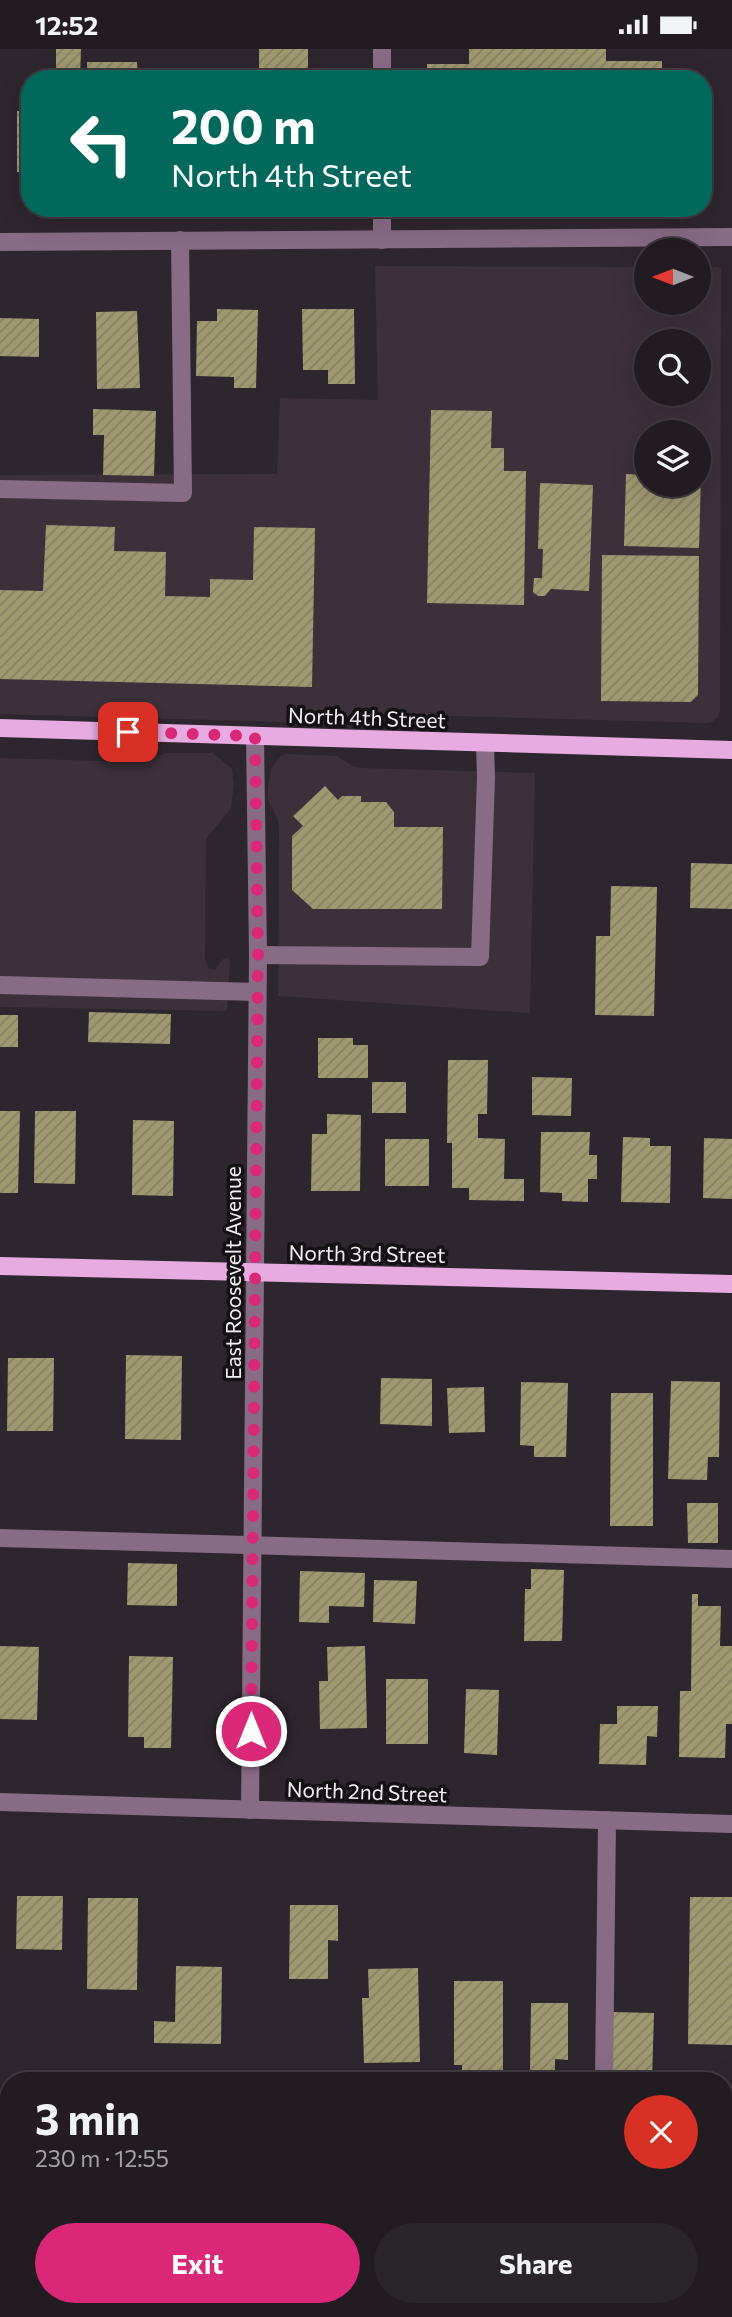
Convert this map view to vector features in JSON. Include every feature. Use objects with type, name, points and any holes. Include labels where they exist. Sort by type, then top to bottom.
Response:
[{"type":"main road","name":"North 4th Street","points":[[0,728],[732,750]]},
{"type":"main road","name":"North 3rd Street","points":[[0,1266],[732,1284]]},
{"type":"street","points":[[382,49],[382,70]]},
{"type":"street","points":[[382,217],[382,240]]},
{"type":"street","points":[[0,242],[732,237]]},
{"type":"street","points":[[0,488],[183,493],[180,240]]},
{"type":"street","name":"East Roosevelt Avenue","points":[[250,1810],[258,955],[255,736]]},
{"type":"street","points":[[258,955],[480,957],[485,743]]},
{"type":"street","points":[[0,985],[256,992]]},
{"type":"street","points":[[0,1538],[732,1559]]},
{"type":"street","name":"North 2nd Street","points":[[0,1802],[732,1824]]},
{"type":"street","points":[[604,2072],[607,1820]]},
{"type":"shaded area","points":[[375,266],[634,267],[634,315],[711,315],[711,267],[721,269],[718,717],[705,723],[368,714],[348,721],[323,723],[0,714],[0,475],[277,474],[280,398],[378,400]]},
{"type":"shaded area","points":[[168,753],[213,753],[232,769],[234,784],[231,808],[206,839],[205,960],[209,968],[215,970],[223,959],[230,960],[227,1011],[0,1007],[0,758],[134,762]]},
{"type":"shaded area","points":[[281,756],[337,756],[352,766],[363,768],[535,773],[530,1013],[278,996],[279,831],[278,820],[268,800],[268,790],[271,769]]},
{"type":"building","points":[[56,49],[81,49],[80,70],[56,70]]},
{"type":"building","points":[[259,49],[308,49],[308,70],[259,70]]},
{"type":"building","points":[[469,49],[606,49],[606,61],[662,61],[662,70],[427,70],[427,64],[469,64]]},
{"type":"building","points":[[87,62],[137,62],[137,70],[87,70]]},
{"type":"building","points":[[17,111],[21,111],[21,172],[17,172]]},
{"type":"building","points":[[217,309],[258,310],[256,388],[234,388],[234,377],[196,376],[197,321],[217,321]]},
{"type":"building","points":[[302,309],[354,309],[355,384],[328,384],[328,370],[303,370]]},
{"type":"building","points":[[137,311],[140,388],[97,389],[96,312]]},
{"type":"building","points":[[0,318],[39,319],[39,357],[0,356]]},
{"type":"building","points":[[93,409],[156,411],[154,476],[103,475],[104,435],[93,435]]},
{"type":"building","points":[[431,410],[492,411],[491,448],[504,448],[504,471],[526,471],[524,605],[427,603]]},
{"type":"building","points":[[626,474],[634,474],[634,497],[700,497],[699,548],[624,546]]},
{"type":"building","points":[[540,483],[593,485],[589,591],[551,589],[545,596],[538,596],[533,592],[534,578],[542,578],[543,549],[538,549]]},
{"type":"building","points":[[46,525],[115,527],[114,551],[166,552],[165,596],[210,597],[210,579],[253,580],[254,527],[315,528],[312,687],[0,679],[0,590],[43,591]]},
{"type":"building","points":[[602,555],[699,556],[698,695],[691,702],[601,701]]},
{"type":"building","points":[[325,786],[338,800],[342,796],[361,796],[361,802],[386,802],[394,812],[394,827],[443,827],[442,909],[313,909],[292,890],[292,836],[303,826],[293,816]]},
{"type":"building","points":[[691,863],[732,864],[732,909],[690,908]]},
{"type":"building","points":[[611,886],[657,887],[654,1016],[595,1015],[596,936],[610,936]]},
{"type":"building","points":[[89,1012],[171,1014],[170,1044],[88,1042]]},
{"type":"building","points":[[0,1015],[18,1015],[18,1047],[0,1047]]},
{"type":"building","points":[[318,1038],[353,1038],[353,1045],[368,1045],[368,1078],[318,1078]]},
{"type":"building","points":[[448,1060],[488,1060],[487,1114],[478,1114],[478,1138],[505,1139],[504,1179],[524,1179],[524,1201],[469,1200],[469,1188],[452,1188],[452,1143],[447,1143]]},
{"type":"building","points":[[532,1077],[572,1078],[571,1116],[532,1115]]},
{"type":"building","points":[[372,1082],[406,1082],[406,1113],[372,1113]]},
{"type":"building","points":[[0,1111],[20,1111],[18,1193],[0,1193]]},
{"type":"building","points":[[35,1111],[76,1111],[75,1184],[34,1183]]},
{"type":"building","points":[[327,1114],[361,1115],[360,1191],[311,1191],[312,1134],[327,1134]]},
{"type":"building","points":[[133,1120],[174,1121],[173,1196],[132,1195]]},
{"type":"building","points":[[541,1132],[590,1132],[589,1155],[597,1155],[597,1179],[588,1179],[588,1202],[562,1201],[562,1193],[540,1192]]},
{"type":"building","points":[[623,1137],[650,1138],[650,1146],[671,1146],[670,1203],[621,1202]]},
{"type":"building","points":[[704,1138],[732,1139],[732,1199],[703,1198]]},
{"type":"building","points":[[385,1139],[429,1139],[429,1186],[385,1186]]},
{"type":"building","points":[[126,1355],[182,1356],[181,1440],[125,1439]]},
{"type":"building","points":[[8,1358],[54,1358],[53,1431],[7,1431]]},
{"type":"building","points":[[381,1378],[432,1379],[432,1426],[380,1424]]},
{"type":"building","points":[[671,1381],[720,1382],[719,1457],[708,1457],[707,1480],[668,1479]]},
{"type":"building","points":[[521,1382],[568,1383],[566,1457],[534,1457],[534,1446],[520,1445]]},
{"type":"building","points":[[484,1387],[485,1432],[449,1433],[447,1388]]},
{"type":"building","points":[[611,1393],[653,1393],[653,1526],[610,1526]]},
{"type":"building","points":[[687,1503],[718,1503],[718,1543],[688,1543]]},
{"type":"building","points":[[128,1563],[177,1564],[177,1606],[127,1605]]},
{"type":"building","points":[[531,1569],[564,1570],[562,1641],[524,1641],[525,1589],[531,1589]]},
{"type":"building","points":[[300,1571],[365,1573],[364,1607],[329,1606],[329,1623],[299,1622]]},
{"type":"building","points":[[374,1580],[417,1581],[415,1624],[373,1622]]},
{"type":"building","points":[[692,1594],[698,1594],[698,1606],[721,1606],[720,1646],[732,1646],[732,1724],[726,1724],[725,1758],[679,1757],[680,1691],[691,1691]]},
{"type":"building","points":[[0,1646],[39,1647],[37,1720],[0,1719]]},
{"type":"building","points":[[365,1646],[367,1728],[320,1729],[319,1681],[328,1681],[327,1647]]},
{"type":"building","points":[[129,1656],[173,1657],[171,1748],[144,1748],[144,1737],[128,1737]]},
{"type":"building","points":[[386,1679],[428,1679],[428,1744],[386,1744]]},
{"type":"building","points":[[466,1689],[499,1690],[497,1755],[464,1753]]},
{"type":"building","points":[[617,1706],[658,1706],[657,1737],[647,1736],[646,1765],[599,1764],[600,1724],[617,1724]]},
{"type":"building","points":[[17,1896],[63,1896],[62,1950],[16,1949]]},
{"type":"building","points":[[690,1897],[732,1897],[732,2045],[688,2044]]},
{"type":"building","points":[[88,1898],[138,1898],[137,1990],[87,1989]]},
{"type":"building","points":[[290,1905],[338,1905],[338,1941],[328,1940],[328,1979],[289,1979]]},
{"type":"building","points":[[176,1966],[222,1967],[221,2044],[154,2043],[154,2021],[175,2022]]},
{"type":"building","points":[[418,1968],[420,2062],[364,2063],[362,1998],[369,1998],[368,1969]]},
{"type":"building","points":[[454,1981],[503,1981],[503,2072],[462,2072],[462,2065],[454,2065]]},
{"type":"building","points":[[531,2003],[568,2003],[568,2060],[555,2059],[555,2072],[530,2071]]},
{"type":"building","points":[[611,2012],[654,2013],[652,2072],[610,2072]]},
{"type":"route","points":[[128,732],[255,736],[258,955],[251,1731]]}]
